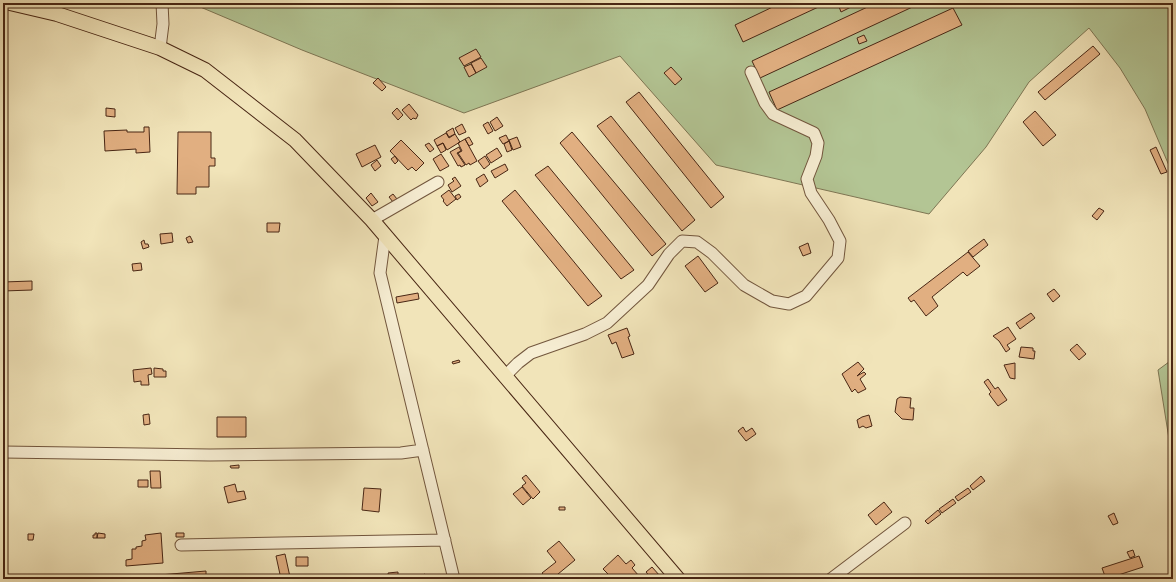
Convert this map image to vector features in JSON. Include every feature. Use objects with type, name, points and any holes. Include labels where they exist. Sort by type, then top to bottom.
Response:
[{"type":"main road","points":[[10,3],[57,14],[160,48],[205,70],[295,140],[372,220],[506,375],[678,579]]},
{"type":"street","points":[[160,48],[164,24],[162,3]]},
{"type":"street","points":[[506,375],[531,353],[585,334],[607,323],[648,285],[669,254],[682,241],[697,242],[712,253],[744,285],[772,301],[790,304],[806,296],[838,258],[840,241],[829,220],[811,193],[807,179],[816,156],[818,143],[814,133],[773,114],[765,103],[751,72]]},
{"type":"street","points":[[372,220],[438,182]]},
{"type":"street","points":[[385,236],[380,273],[454,579]]},
{"type":"street","points":[[3,452],[210,455],[401,453],[423,450]]},
{"type":"street","points":[[831,579],[905,523]]},
{"type":"street","points":[[181,545],[445,540]]},
{"type":"green space","points":[[196,3],[1173,3],[1173,175],[1145,109],[1120,68],[1089,28],[1029,82],[986,147],[929,214],[716,165],[620,56],[464,113],[302,50],[198,6]]},
{"type":"green space","points":[[1173,359],[1173,464],[1158,370]]},
{"type":"building","points":[[781,3],[827,3],[743,42],[735,25]]},
{"type":"building","points":[[851,3],[853,6],[841,12],[838,4]]},
{"type":"building","points":[[876,3],[921,3],[760,78],[752,61]]},
{"type":"building","points":[[953,8],[962,25],[777,110],[769,92]]},
{"type":"building","points":[[864,35],[867,41],[859,44],[857,38]]},
{"type":"building","points":[[1093,46],[1100,54],[1045,100],[1038,92]]},
{"type":"building","points":[[476,49],[481,57],[464,66],[459,58]]},
{"type":"building","points":[[481,58],[487,67],[476,73],[471,63]]},
{"type":"building","points":[[471,64],[476,73],[469,77],[464,67]]},
{"type":"building","points":[[671,67],[682,79],[675,85],[664,73]]},
{"type":"building","points":[[378,78],[386,87],[382,91],[373,83]]},
{"type":"building","points":[[639,92],[724,197],[711,208],[626,102]]},
{"type":"building","points":[[409,104],[418,115],[416,119],[413,118],[411,120],[402,110]]},
{"type":"building","points":[[106,108],[115,109],[115,117],[106,116]]},
{"type":"building","points":[[397,108],[403,115],[398,120],[392,113]]},
{"type":"building","points":[[1035,111],[1056,135],[1043,146],[1023,122]]},
{"type":"building","points":[[611,116],[695,220],[682,231],[597,126]]},
{"type":"building","points":[[497,117],[503,126],[495,131],[490,122]]},
{"type":"building","points":[[488,122],[493,131],[488,134],[483,125]]},
{"type":"building","points":[[462,124],[466,132],[459,135],[455,128]]},
{"type":"building","points":[[144,127],[149,127],[150,152],[136,153],[136,149],[105,151],[104,131],[127,130],[127,132],[144,132]]},
{"type":"building","points":[[453,128],[455,134],[449,137],[446,132]]},
{"type":"building","points":[[178,132],[211,132],[211,158],[215,158],[215,166],[209,166],[209,187],[196,187],[196,194],[177,194]]},
{"type":"building","points":[[572,132],[666,244],[652,256],[560,143]]},
{"type":"building","points":[[446,133],[449,138],[455,134],[460,142],[447,150],[443,143],[437,146],[434,140]]},
{"type":"building","points":[[506,135],[509,141],[503,144],[499,138]]},
{"type":"building","points":[[469,137],[473,144],[469,146],[465,139]]},
{"type":"building","points":[[517,137],[521,147],[513,150],[509,140]]},
{"type":"building","points":[[465,139],[477,161],[470,165],[469,163],[466,165],[458,153],[462,151],[458,143]]},
{"type":"building","points":[[401,140],[424,163],[416,171],[412,167],[408,170],[390,151]]},
{"type":"building","points":[[509,141],[512,150],[507,152],[504,144]]},
{"type":"building","points":[[429,143],[434,149],[430,152],[425,145]]},
{"type":"building","points":[[443,143],[446,150],[441,153],[437,146]]},
{"type":"building","points":[[375,145],[381,157],[362,167],[356,154]]},
{"type":"building","points":[[459,147],[461,151],[457,153],[465,165],[461,167],[460,165],[458,166],[450,152]]},
{"type":"building","points":[[1156,147],[1167,172],[1161,174],[1150,150]]},
{"type":"building","points":[[497,148],[502,156],[491,163],[486,155]]},
{"type":"building","points":[[441,154],[449,166],[440,171],[433,159]]},
{"type":"building","points":[[395,156],[398,161],[395,164],[391,159]]},
{"type":"building","points":[[485,156],[490,164],[484,169],[478,161]]},
{"type":"building","points":[[377,160],[381,166],[375,171],[371,165]]},
{"type":"building","points":[[505,164],[508,170],[495,178],[491,171]]},
{"type":"building","points":[[548,166],[634,270],[621,279],[535,175]]},
{"type":"building","points":[[484,174],[488,181],[480,187],[476,179]]},
{"type":"building","points":[[455,177],[461,186],[452,192],[448,185],[454,181],[452,179]]},
{"type":"building","points":[[449,190],[456,199],[447,206],[441,196]]},
{"type":"building","points":[[515,190],[602,296],[588,306],[502,201]]},
{"type":"building","points":[[371,193],[378,202],[372,206],[366,198]]},
{"type":"building","points":[[393,194],[397,199],[393,202],[389,197]]},
{"type":"building","points":[[459,194],[461,197],[457,200],[455,196]]},
{"type":"building","points":[[1099,208],[1104,211],[1097,220],[1092,216]]},
{"type":"building","points":[[267,223],[280,223],[279,232],[267,232]]},
{"type":"building","points":[[172,233],[173,242],[161,244],[160,234]]},
{"type":"building","points":[[190,236],[193,242],[188,243],[186,238]]},
{"type":"building","points":[[984,239],[988,245],[973,257],[968,251]]},
{"type":"building","points":[[144,240],[145,244],[148,244],[149,247],[143,249],[141,242]]},
{"type":"building","points":[[808,243],[811,253],[803,256],[799,247]]},
{"type":"building","points":[[968,252],[980,266],[967,276],[963,272],[932,297],[938,306],[926,316],[914,300],[911,302],[908,298]]},
{"type":"building","points":[[698,256],[718,283],[705,292],[685,266]]},
{"type":"building","points":[[141,263],[142,270],[133,271],[132,264]]},
{"type":"building","points":[[32,281],[32,290],[3,291],[3,282]]},
{"type":"building","points":[[1054,289],[1060,296],[1053,302],[1047,294]]},
{"type":"building","points":[[418,293],[419,299],[397,303],[396,297]]},
{"type":"building","points":[[1031,313],[1035,318],[1020,329],[1016,323]]},
{"type":"building","points":[[1008,327],[1016,339],[1007,345],[1010,349],[1006,352],[999,341],[993,336]]},
{"type":"building","points":[[627,328],[630,336],[628,337],[634,354],[622,358],[616,342],[612,344],[608,335]]},
{"type":"building","points":[[1077,344],[1086,354],[1079,360],[1070,350]]},
{"type":"building","points":[[1021,347],[1033,348],[1033,351],[1035,351],[1034,359],[1019,357]]},
{"type":"building","points":[[459,360],[460,362],[453,364],[452,362]]},
{"type":"building","points":[[858,362],[864,369],[857,376],[864,372],[866,374],[860,379],[866,389],[858,393],[855,389],[852,392],[842,374]]},
{"type":"building","points":[[1015,363],[1015,379],[1010,378],[1004,365]]},
{"type":"building","points":[[151,368],[152,374],[148,375],[149,385],[141,385],[141,381],[134,382],[133,370]]},
{"type":"building","points":[[154,368],[163,369],[163,371],[166,371],[166,377],[154,377]]},
{"type":"building","points":[[988,379],[995,389],[998,387],[1007,400],[998,406],[989,394],[991,392],[984,382]]},
{"type":"building","points":[[900,397],[911,398],[910,408],[914,408],[913,420],[902,419],[895,412],[897,399]]},
{"type":"building","points":[[149,414],[150,424],[144,425],[143,415]]},
{"type":"building","points":[[869,415],[872,426],[866,428],[863,426],[859,428],[857,420]]},
{"type":"building","points":[[217,417],[246,417],[246,437],[217,437]]},
{"type":"building","points":[[743,427],[746,432],[752,428],[756,434],[746,441],[738,431]]},
{"type":"building","points":[[239,465],[239,468],[231,468],[230,466]]},
{"type":"building","points":[[150,471],[160,471],[161,488],[151,488]]},
{"type":"building","points":[[526,475],[540,492],[533,499],[522,486],[526,483],[522,478]]},
{"type":"building","points":[[981,476],[985,481],[973,490],[970,486]]},
{"type":"building","points":[[138,480],[148,480],[148,487],[138,487]]},
{"type":"building","points":[[235,484],[237,492],[244,491],[246,499],[228,503],[224,487]]},
{"type":"building","points":[[522,487],[531,498],[523,505],[513,494]]},
{"type":"building","points":[[364,488],[381,489],[379,512],[362,510]]},
{"type":"building","points":[[968,488],[971,492],[958,501],[955,497]]},
{"type":"building","points":[[953,499],[956,503],[942,513],[939,509]]},
{"type":"building","points":[[884,502],[892,512],[876,525],[868,515]]},
{"type":"building","points":[[559,507],[565,507],[565,510],[559,510]]},
{"type":"building","points":[[938,510],[941,514],[928,524],[925,521]]},
{"type":"building","points":[[1114,513],[1118,523],[1113,525],[1108,516]]},
{"type":"building","points":[[1171,522],[1173,522],[1173,537],[1170,536]]},
{"type":"building","points":[[95,533],[97,533],[97,538],[93,538],[93,535],[95,535]]},
{"type":"building","points":[[98,533],[105,534],[105,538],[97,538]]},
{"type":"building","points":[[161,533],[163,563],[126,566],[126,560],[132,559],[132,549],[142,546],[142,541],[146,540],[145,535]]},
{"type":"building","points":[[176,533],[184,533],[184,537],[176,537]]},
{"type":"building","points":[[28,534],[34,534],[33,540],[28,540]]},
{"type":"building","points":[[559,541],[575,560],[552,579],[547,579],[542,573],[556,562],[547,551]]},
{"type":"building","points":[[1133,550],[1135,556],[1130,558],[1127,552]]},
{"type":"building","points":[[285,554],[290,577],[281,579],[276,556]]},
{"type":"building","points":[[618,555],[626,564],[631,560],[635,565],[632,568],[639,576],[635,579],[613,579],[603,569]]},
{"type":"building","points":[[1139,556],[1143,567],[1106,579],[1102,568]]},
{"type":"building","points":[[296,557],[308,557],[308,566],[296,566]]},
{"type":"building","points":[[652,567],[660,576],[657,579],[652,579],[646,572]]},
{"type":"building","points":[[206,571],[206,579],[149,579],[148,576]]},
{"type":"building","points":[[398,572],[398,579],[389,579],[388,573]]},
{"type":"building","points":[[425,574],[426,579],[417,579],[417,577]]}]
